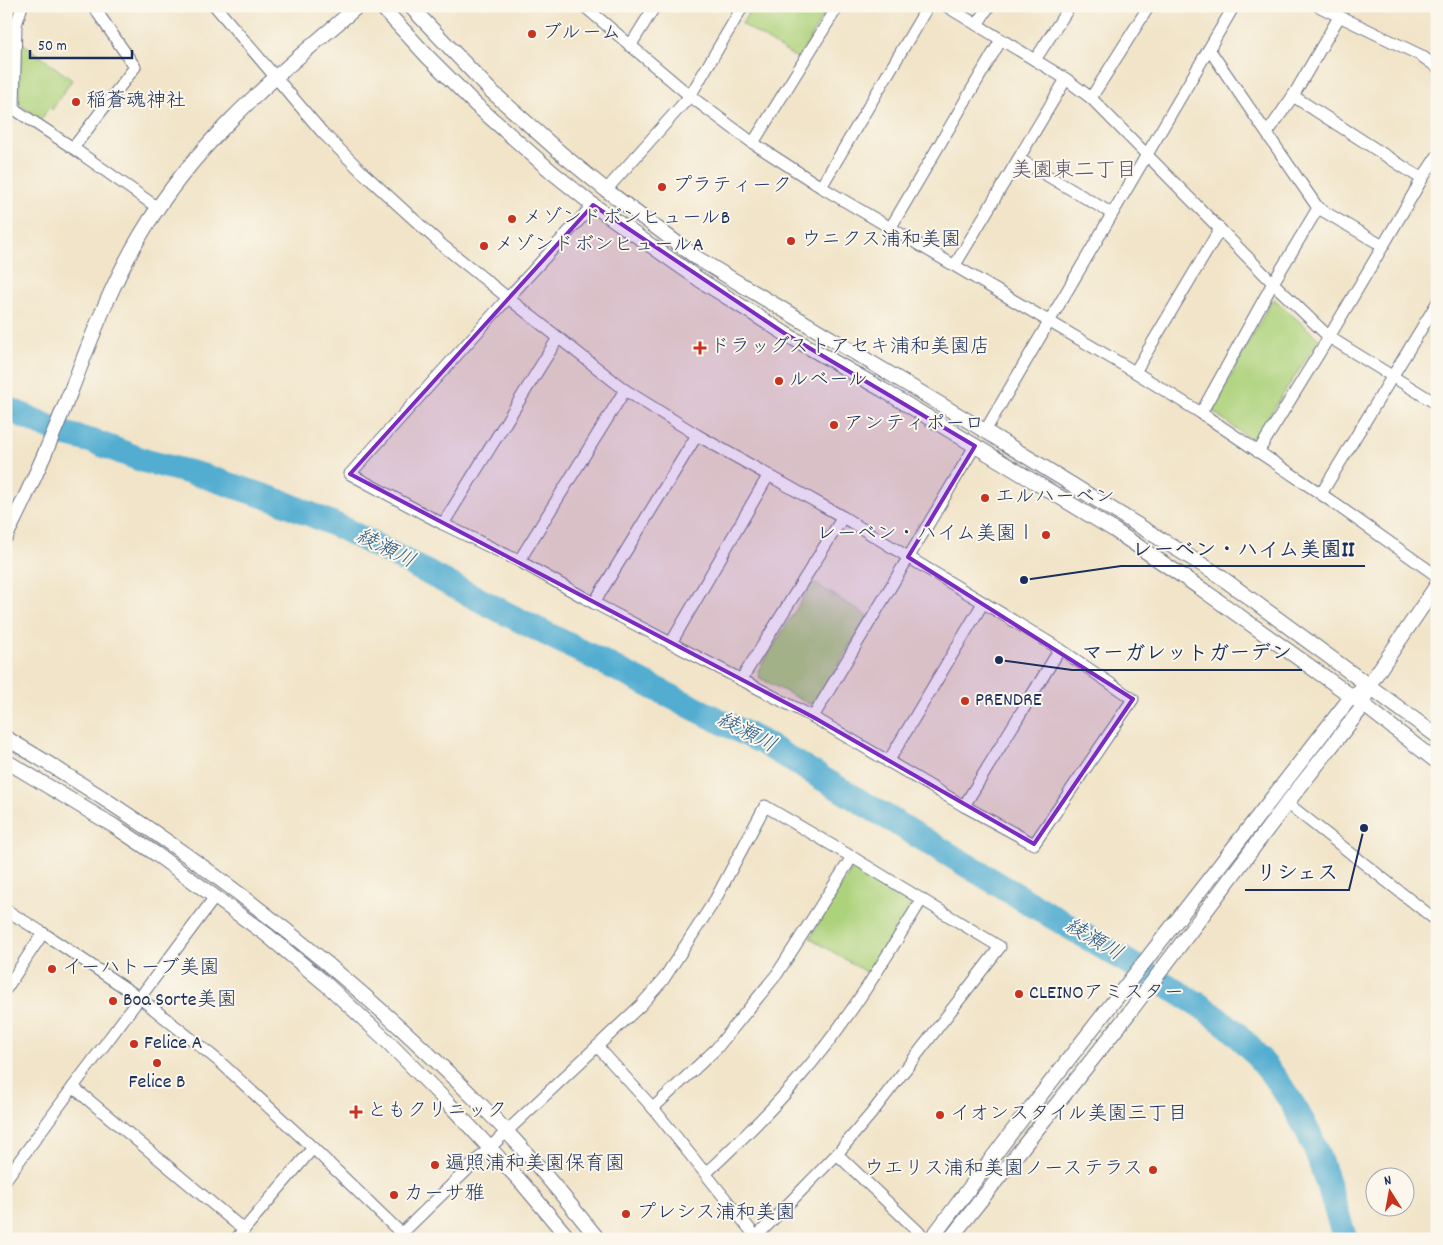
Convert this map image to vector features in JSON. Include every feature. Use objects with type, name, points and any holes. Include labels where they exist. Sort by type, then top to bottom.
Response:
[{"type":"street","points":[[22,6],[16,25],[14,109],[158,208]]},
{"type":"street","points":[[73,148],[135,67],[93,6]]},
{"type":"street","points":[[215,6],[322,132],[397,205],[442,246],[508,298],[558,338],[625,390],[697,435],[842,517],[1060,649],[1133,699],[1034,844],[964,806],[813,717],[594,603],[519,561],[443,524],[350,474],[508,298],[593,205]]},
{"type":"street","points":[[6,536],[42,463],[122,267],[158,208],[178,180],[220,130],[274,77],[358,6]]},
{"type":"street","points":[[382,6],[475,104],[531,154],[593,205],[700,280],[776,328],[883,390],[1122,536],[1203,590],[1364,706],[1437,762]]},
{"type":"street","points":[[410,6],[490,90],[563,156],[697,258],[985,431],[1214,572],[1437,736]]},
{"type":"street","points":[[584,6],[690,96],[753,143],[821,187],[1135,372],[1201,413],[1321,494],[1437,576]]},
{"type":"street","points":[[630,46],[655,6]]},
{"type":"street","points":[[606,190],[690,96],[743,6]]},
{"type":"street","points":[[753,143],[838,6]]},
{"type":"street","points":[[821,187],[928,6]]},
{"type":"street","points":[[946,6],[1066,79],[1092,98],[1273,283],[1329,337],[1437,404]]},
{"type":"street","points":[[978,25],[990,6]]},
{"type":"street","points":[[1035,60],[1070,6]]},
{"type":"street","points":[[1092,98],[1149,6]]},
{"type":"street","points":[[985,431],[1234,6]]},
{"type":"street","points":[[1318,6],[1420,55],[1437,67]]},
{"type":"street","points":[[1268,132],[1293,96],[1339,17]]},
{"type":"street","points":[[891,227],[1000,40]]},
{"type":"street","points":[[1209,49],[1268,132],[1318,208],[1383,246]]},
{"type":"street","points":[[955,265],[1066,79]]},
{"type":"street","points":[[1293,96],[1422,179]]},
{"type":"street","points":[[1258,452],[1437,156]]},
{"type":"street","points":[[1019,159],[1111,213]]},
{"type":"street","points":[[1201,413],[1273,283],[1318,208]]},
{"type":"street","points":[[1135,372],[1220,229]]},
{"type":"street","points":[[1321,494],[1437,303]]},
{"type":"street","points":[[443,524],[558,338]]},
{"type":"street","points":[[519,561],[625,390]]},
{"type":"street","points":[[594,603],[697,435]]},
{"type":"street","points":[[813,717],[975,446]]},
{"type":"street","points":[[671,643],[768,476]]},
{"type":"street","points":[[742,680],[842,517]]},
{"type":"street","points":[[950,1239],[1179,949],[1287,803],[1364,706],[1369,685],[1437,585]]},
{"type":"street","points":[[888,762],[983,603]]},
{"type":"street","points":[[964,806],[1060,649]]},
{"type":"street","points":[[931,1239],[1351,697],[1369,685]]},
{"type":"street","points":[[6,738],[53,765],[166,840],[276,921],[337,971],[398,1024],[486,1110],[598,1239]]},
{"type":"street","points":[[6,762],[114,826],[266,935],[334,992],[383,1037],[450,1104],[490,1147],[569,1239]]},
{"type":"street","points":[[1287,803],[1437,920]]},
{"type":"street","points":[[6,910],[140,998],[220,1062],[313,1148],[401,1237],[490,1147],[640,1005],[663,980],[714,900],[764,806],[1000,947],[871,1114],[837,1154],[756,1237],[653,1108],[597,1046]]},
{"type":"street","points":[[653,1108],[716,1049],[777,974],[852,857]]},
{"type":"street","points":[[6,1179],[215,897]]},
{"type":"street","points":[[706,1173],[760,1122],[830,1040],[874,978],[922,899]]},
{"type":"street","points":[[6,989],[43,933]]},
{"type":"street","points":[[73,1087],[240,1234],[313,1148]]},
{"type":"street","points":[[837,1154],[926,1239]]},
{"type":"highlighted area","points":[[593,205],[784,333],[975,446],[908,557],[1133,699],[1034,844],[813,717],[350,474]]},
{"type":"green space","points":[[752,6],[829,6],[798,59],[742,24]]},
{"type":"green space","points":[[20,41],[72,80],[52,110],[49,107],[41,120],[19,104]]},
{"type":"green space","points":[[1273,298],[1319,339],[1253,441],[1212,411]]},
{"type":"green space","points":[[813,582],[867,616],[816,704],[809,704],[760,678],[758,671]]},
{"type":"green space","points":[[858,867],[909,897],[911,904],[869,974],[810,938],[852,868]]},
{"type":"waterway","name":"綾瀬川","points":[[6,408],[65,434],[95,442],[145,461],[204,476],[282,502],[340,527],[507,614],[760,741],[1201,1006],[1229,1027],[1248,1045],[1277,1081],[1294,1107],[1309,1134],[1319,1159],[1345,1239]]},
{"type":"place","name":"ブルーム","points":[[532,34]]},
{"type":"place","name":"稲蒼魂神社","points":[[76,102]]},
{"type":"place","name":"プラティーク","points":[[662,187]]},
{"type":"place","name":"メゾンドボンヒュールB","points":[[512,219]]},
{"type":"place","name":"ウニクス浦和美園","points":[[791,241]]},
{"type":"place","name":"メゾンドボンヒュールA","points":[[484,246]]},
{"type":"place","name":"ドラッグストアセキ浦和美園店","points":[[700,348]]},
{"type":"place","name":"ルベール","points":[[779,381]]},
{"type":"place","name":"アンティポーロ","points":[[834,425]]},
{"type":"place","name":"エルハーベン","points":[[985,498]]},
{"type":"place","name":"レーベン・ハイム美園Ⅰ","points":[[1046,535]]},
{"type":"place","name":"レーベン・ハイム美園II","points":[[1024,580]]},
{"type":"place","name":"マーガレットガーデン","points":[[999,660]]},
{"type":"place","name":"PRENDRE","points":[[965,701]]},
{"type":"place","name":"リシェス","points":[[1364,828]]},
{"type":"place","name":"イーハトーブ美園","points":[[52,969]]},
{"type":"place","name":"CLEINOアミスター","points":[[1019,994]]},
{"type":"place","name":"Boa Sorte美園","points":[[113,1001]]},
{"type":"place","name":"Felice A","points":[[134,1044]]},
{"type":"place","name":"Felice B","points":[[157,1063]]},
{"type":"place","name":"ともクリニック","points":[[356,1112]]},
{"type":"place","name":"イオンスタイル美園三丁目","points":[[940,1115]]},
{"type":"place","name":"遍照浦和美園保育園","points":[[435,1165]]},
{"type":"place","name":"ウエリス浦和美園ノーステラス","points":[[1153,1170]]},
{"type":"place","name":"カーサ雅","points":[[394,1195]]},
{"type":"place","name":"プレシス浦和美園","points":[[626,1214]]},
{"type":"district","name":"美園東二丁目","points":[[1074,172]]}]
